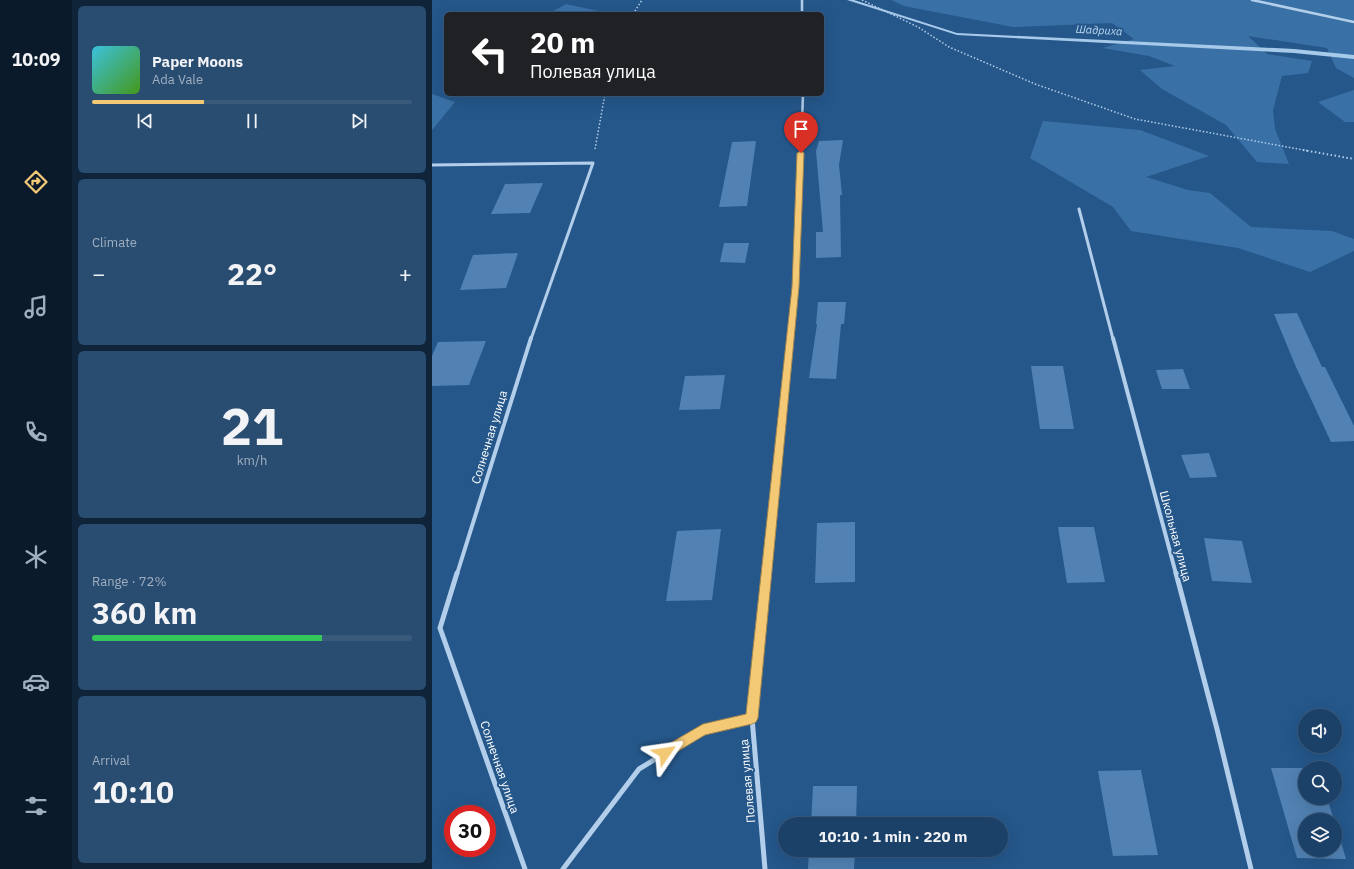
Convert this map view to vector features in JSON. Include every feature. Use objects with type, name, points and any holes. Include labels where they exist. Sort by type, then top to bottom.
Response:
[{"type":"street","points":[[802,0],[802,12]]},
{"type":"street","points":[[1252,0],[1354,22]]},
{"type":"street","name":"Полевая улица","points":[[765,869],[752,718],[796,287],[803,96]]},
{"type":"street","points":[[432,165],[592,163]]},
{"type":"street","name":"Солнечная улица","points":[[525,869],[440,628],[539,312],[592,163]]},
{"type":"street","name":"Школьная улица","points":[[1079,209],[1215,721],[1251,869]]},
{"type":"street","points":[[563,869],[639,769],[703,730],[752,718]]},
{"type":"path","points":[[633,12],[642,0]]},
{"type":"path","points":[[862,0],[918,27],[949,47],[1035,84],[1135,119],[1354,159]]},
{"type":"path","points":[[592,163],[605,96]]},
{"type":"shaded area","points":[[891,0],[1354,0],[1354,78],[1336,68],[1327,48],[1248,36],[1267,54],[1312,61],[1308,73],[1282,76],[1273,110],[1275,129],[1289,164],[1257,162],[1226,125],[1162,89],[1140,70],[1175,66],[1149,56],[1103,48],[1134,39],[1112,23],[1013,27],[904,6]]},
{"type":"shaded area","points":[[566,4],[603,12],[552,12]]},
{"type":"shaded area","points":[[1354,90],[1354,122],[1345,122],[1318,102]]},
{"type":"shaded area","points":[[432,94],[455,102],[432,130]]},
{"type":"shaded area","points":[[1043,121],[1140,130],[1209,156],[1146,177],[1188,190],[1210,193],[1251,227],[1332,231],[1354,239],[1354,251],[1310,272],[1238,248],[1131,231],[1113,207],[1030,158]]},
{"type":"building","points":[[843,140],[839,165],[842,195],[840,195],[841,257],[816,258],[816,232],[823,232],[816,151],[819,141]]},
{"type":"building","points":[[756,141],[747,206],[719,207],[732,142]]},
{"type":"building","points":[[543,183],[530,213],[491,214],[505,184]]},
{"type":"building","points":[[724,243],[749,243],[745,263],[720,262]]},
{"type":"building","points":[[518,253],[506,288],[460,290],[473,255]]},
{"type":"building","points":[[818,302],[846,302],[844,324],[841,324],[836,379],[809,378],[817,324]]},
{"type":"building","points":[[1297,313],[1322,367],[1325,367],[1354,426],[1354,441],[1331,442],[1296,367],[1274,314]]},
{"type":"building","points":[[486,341],[469,385],[432,386],[432,356],[438,342]]},
{"type":"building","points":[[1031,366],[1063,366],[1074,429],[1040,429]]},
{"type":"building","points":[[1183,369],[1190,389],[1162,389],[1156,370]]},
{"type":"building","points":[[725,375],[720,409],[679,410],[685,376]]},
{"type":"building","points":[[1209,453],[1217,477],[1190,478],[1181,455]]},
{"type":"building","points":[[855,522],[855,582],[815,583],[817,523]]},
{"type":"building","points":[[1058,527],[1094,527],[1105,582],[1067,583]]},
{"type":"building","points":[[721,529],[712,600],[666,601],[677,531]]},
{"type":"building","points":[[1204,538],[1242,541],[1252,583],[1212,581]]},
{"type":"building","points":[[1271,768],[1298,768],[1298,805],[1329,805],[1332,813],[1298,813],[1298,857],[1342,857],[1342,846],[1346,859],[1297,858]]},
{"type":"building","points":[[1141,770],[1158,855],[1113,856],[1098,771]]},
{"type":"building","points":[[813,786],[857,786],[856,817],[811,817]]},
{"type":"building","points":[[809,857],[855,857],[854,869],[808,869]]},
{"type":"waterway","name":"Шадриха","points":[[849,0],[957,34],[1294,51],[1354,57]]},
{"type":"route","points":[[665,753],[703,730],[752,718],[796,287],[801,153]]}]
